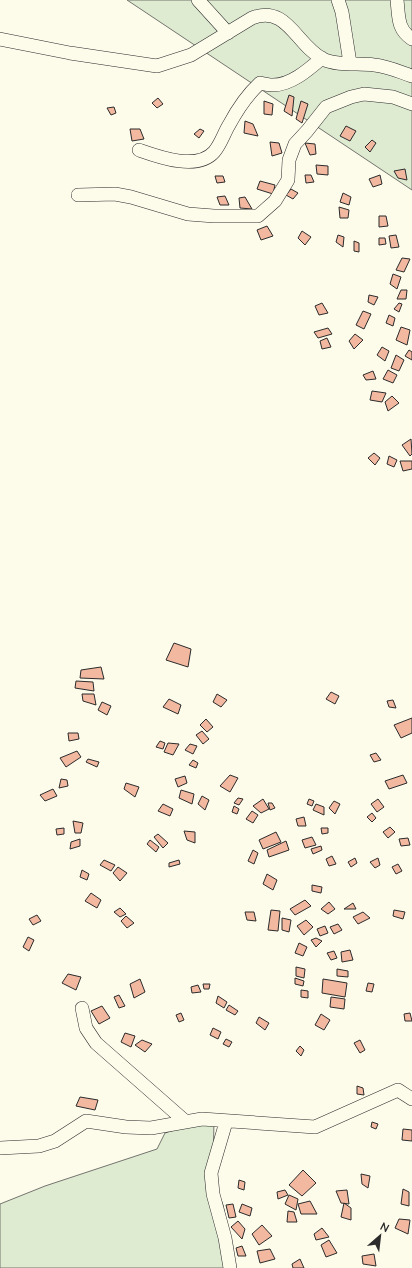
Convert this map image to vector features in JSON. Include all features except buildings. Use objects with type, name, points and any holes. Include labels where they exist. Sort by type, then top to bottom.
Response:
[{"type":"street","points":[[198,0],[228,33]]},
{"type":"street","points":[[338,0],[342,12],[350,63]]},
{"type":"street","points":[[397,0],[400,26],[403,32],[412,39]]},
{"type":"street","points":[[0,39],[70,53],[157,66],[191,55],[252,18],[262,14],[275,16],[284,22],[312,51],[331,62],[375,65],[412,76]]},
{"type":"street","points":[[139,150],[170,160],[189,161],[206,158],[215,151],[229,124],[260,83],[272,85],[281,84],[302,75],[322,58]]},
{"type":"street","points":[[78,195],[120,194],[188,214],[214,216],[258,216],[276,201],[288,180],[289,160],[295,144],[326,107],[351,97],[364,94],[393,98],[412,104]]},
{"type":"street","points":[[82,1008],[86,1028],[96,1043],[186,1122]]},
{"type":"street","points":[[0,1148],[39,1146],[55,1141],[86,1121],[126,1127],[151,1128],[202,1119],[226,1122],[315,1127],[398,1090],[412,1099]]},
{"type":"street","points":[[226,1122],[211,1173],[217,1212],[225,1238],[230,1268]]},
{"type":"green space","points":[[127,0],[412,0],[412,190]]},
{"type":"green space","points":[[214,1117],[213,1179],[223,1205],[236,1268],[0,1268],[0,1204],[45,1186],[157,1149],[165,1133]]}]
